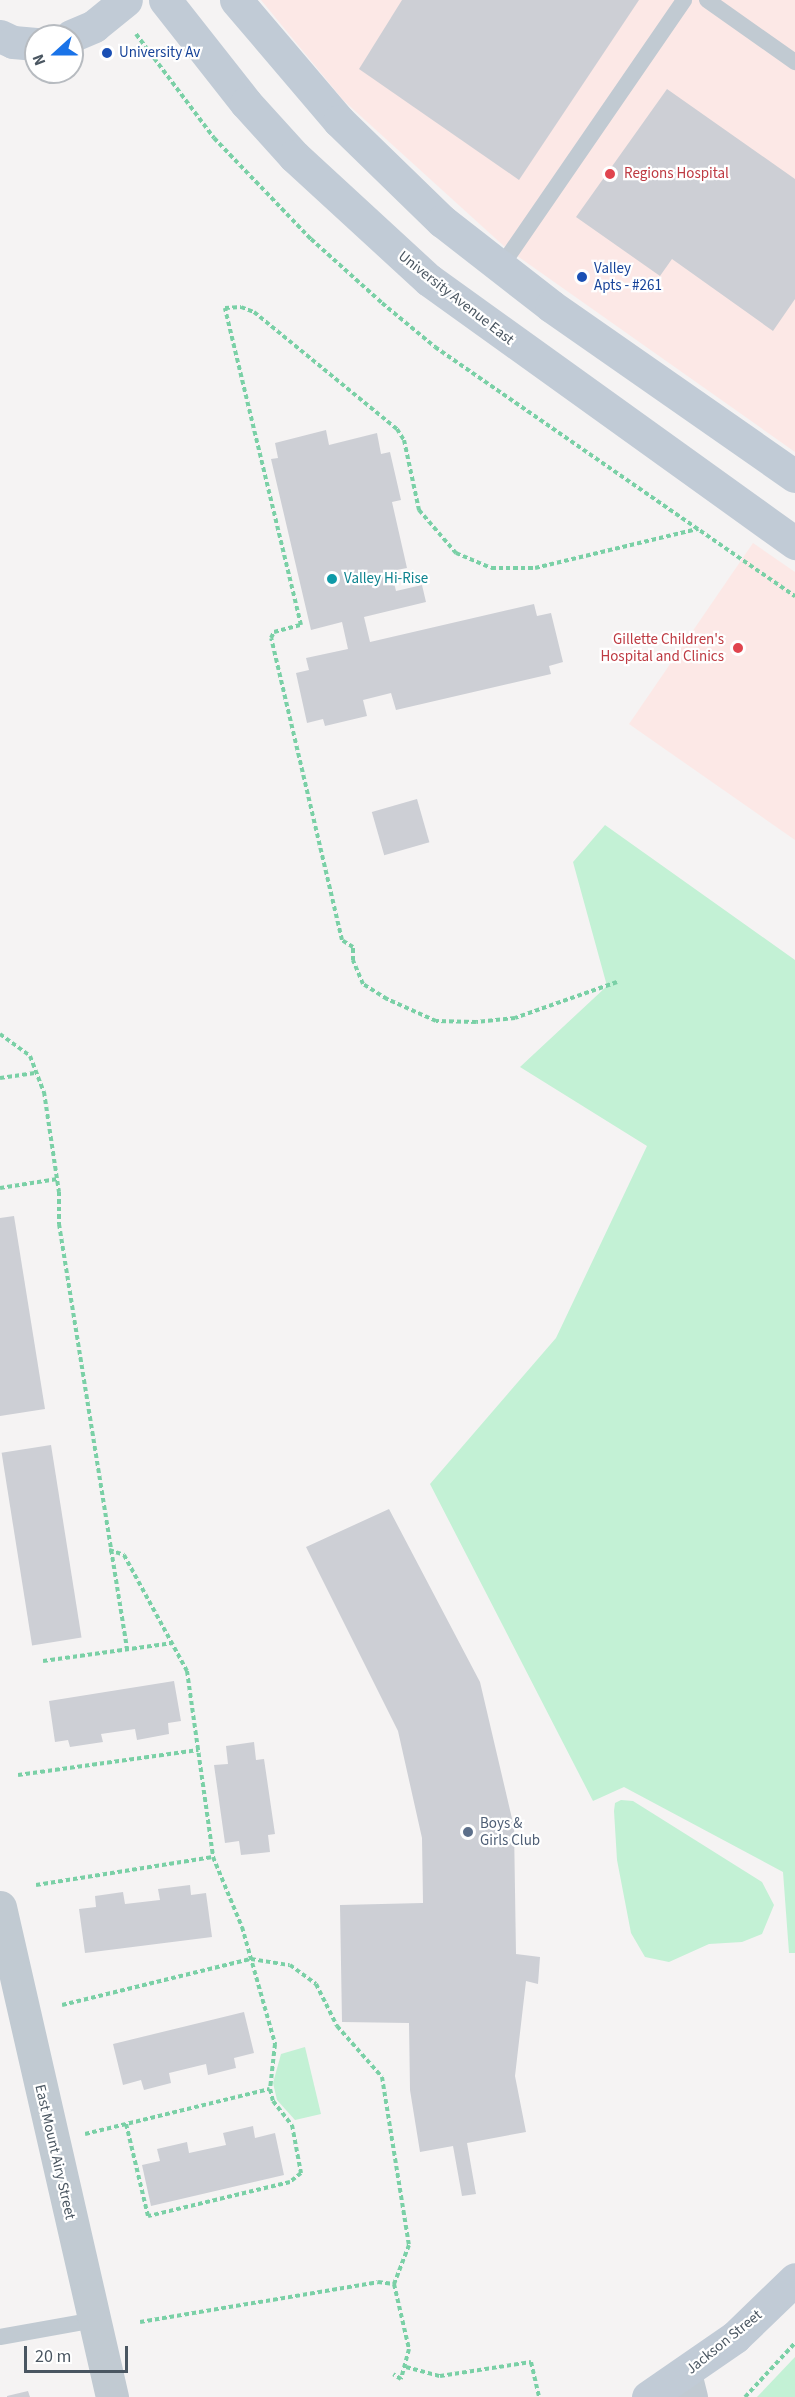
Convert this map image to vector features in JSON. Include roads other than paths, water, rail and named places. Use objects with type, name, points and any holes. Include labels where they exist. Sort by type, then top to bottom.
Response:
[{"type":"main road","points":[[84,30],[94,26],[126,0]]},
{"type":"main road","name":"University Avenue East","points":[[165,0],[246,103],[294,156],[421,273],[544,366],[795,543]]},
{"type":"main road","points":[[236,0],[287,63],[386,170],[500,268],[795,476]]},
{"type":"main road","points":[[0,36],[13,42],[24,43]]},
{"type":"main road","name":"Jackson Street","points":[[648,2397],[688,2385],[795,2279]]},
{"type":"street","name":"East Mount Airy Street","points":[[0,1907],[6,1973],[52,2142],[112,2397]]},
{"type":"lane","points":[[500,268],[684,0]]},
{"type":"lane","points":[[707,0],[795,62]]},
{"type":"lane","points":[[0,2337],[95,2320]]},
{"type":"place","name":"University Av","points":[[107,53]]},
{"type":"place","name":"Regions Hospital","points":[[610,174]]},
{"type":"place","name":"Valley Apts - #261","points":[[582,277]]},
{"type":"place","name":"Valley Hi-Rise","points":[[332,579]]},
{"type":"place","name":"Gillette Children's Hospital and Clinics","points":[[738,648]]},
{"type":"place","name":"Boys & Girls Club","points":[[468,1832]]}]
